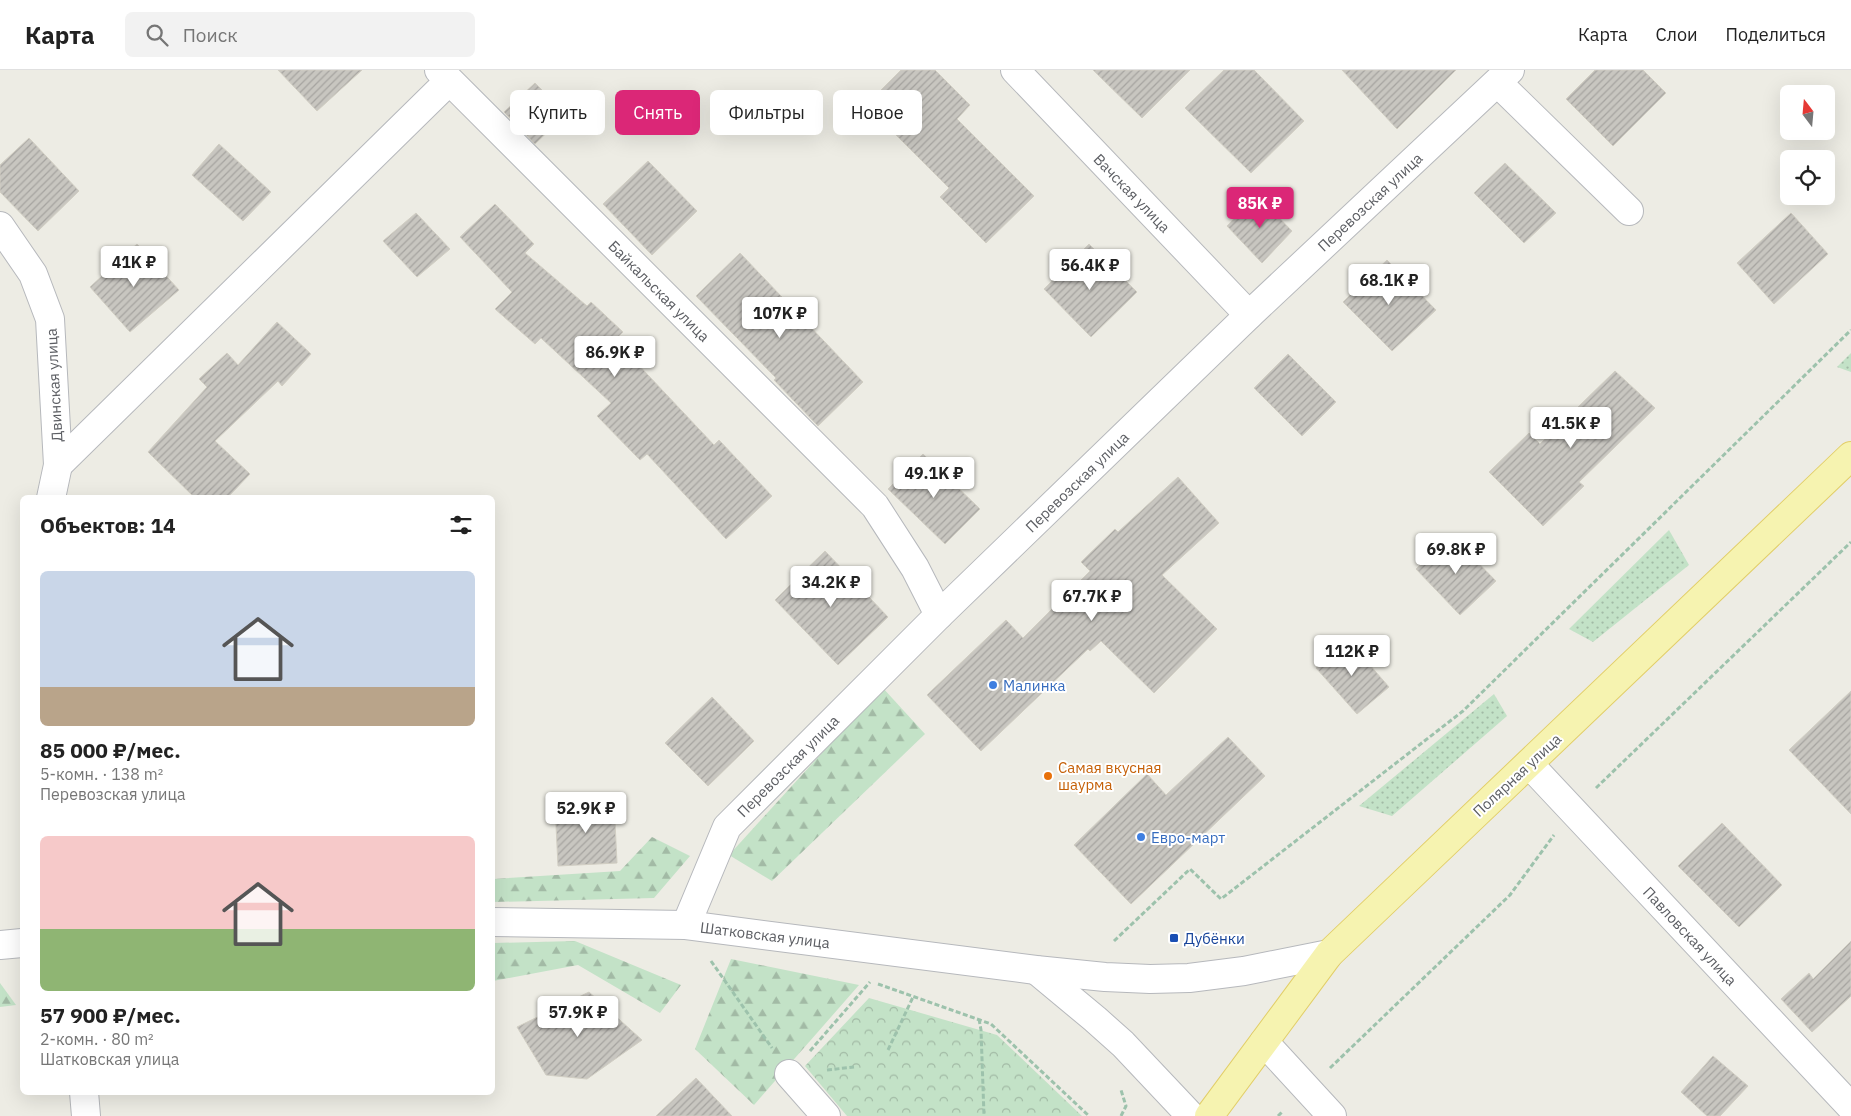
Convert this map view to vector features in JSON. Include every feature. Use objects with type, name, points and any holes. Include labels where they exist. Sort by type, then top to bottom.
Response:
[{"type":"main road","name":"Полярная улица","points":[[1208,1116],[1328,954],[1851,456]]},
{"type":"street","name":"Вачская улица","points":[[1015,70],[1249,315]]},
{"type":"street","points":[[58,465],[444,76]]},
{"type":"street","name":"Байкальская улица","points":[[444,76],[875,506],[915,568],[939,615]]},
{"type":"street","name":"Перевозская улица","points":[[686,925],[728,827],[939,615],[1249,315],[1504,76]]},
{"type":"street","points":[[1504,76],[1628,211]]},
{"type":"street","name":"Двинская улица","points":[[0,226],[33,274],[50,319],[58,465],[52,495]]},
{"type":"street","name":"Павловская улица","points":[[1529,764],[1851,1107]]},
{"type":"street","name":"Шатковская улица","points":[[495,922],[686,925],[1036,970],[1105,977],[1150,979],[1189,978],[1244,971],[1328,954]]},
{"type":"street","points":[[0,945],[20,943]]},
{"type":"street","points":[[1036,970],[1096,1019],[1123,1044],[1191,1116]]},
{"type":"street","points":[[1264,1042],[1332,1116]]},
{"type":"street","points":[[789,1074],[826,1116]]},
{"type":"street","points":[[84,1095],[86,1116]]},
{"type":"path","points":[[1114,941],[1190,869],[1221,899],[1463,711],[1851,330]]},
{"type":"path","points":[[686,925],[789,1074],[870,982]]},
{"type":"path","points":[[844,945],[870,982],[991,1024],[1089,1116]]},
{"type":"path","points":[[888,1050],[913,997]]},
{"type":"path","points":[[979,1019],[984,1116]]},
{"type":"green space","points":[[1851,353],[1851,372],[1837,367]]},
{"type":"green space","points":[[1669,530],[1689,565],[1593,642],[1569,629]]},
{"type":"green space","points":[[882,687],[925,734],[772,881],[729,855]]},
{"type":"green space","points":[[1494,694],[1507,716],[1392,816],[1359,806]]},
{"type":"green space","points":[[652,837],[690,856],[654,898],[495,902],[495,879],[620,871]]},
{"type":"green space","points":[[575,941],[681,985],[660,1013],[578,965],[495,981],[495,943]]},
{"type":"green space","points":[[731,959],[859,985],[754,1105],[695,1049]]},
{"type":"green space","points":[[0,983],[16,1005],[0,1007]]},
{"type":"green space","points":[[869,998],[997,1035],[1082,1116],[847,1116],[805,1066]]},
{"type":"building","points":[[278,70],[362,70],[317,111]]},
{"type":"building","points":[[901,70],[935,70],[970,105],[957,119],[1034,196],[986,243],[940,197],[949,188],[896,135],[922,135],[922,90],[881,90]]},
{"type":"building","points":[[1093,70],[1190,70],[1142,118]]},
{"type":"building","points":[[1224,70],[1254,70],[1304,121],[1251,173],[1185,108]]},
{"type":"building","points":[[1342,70],[1456,70],[1397,129]]},
{"type":"building","points":[[1595,70],[1643,70],[1666,93],[1613,146],[1566,99]]},
{"type":"building","points":[[535,83],[542,90],[528,90]]},
{"type":"building","points":[[510,106],[510,118],[504,112]]},
{"type":"building","points":[[526,135],[544,135],[535,144]]},
{"type":"building","points":[[29,138],[79,191],[38,231],[0,192],[0,165]]},
{"type":"building","points":[[219,144],[271,192],[243,221],[192,175]]},
{"type":"building","points":[[648,161],[697,211],[652,255],[603,204]]},
{"type":"building","points":[[1505,163],[1556,213],[1524,243],[1474,193]]},
{"type":"building","points":[[1257,195],[1292,231],[1262,263],[1227,226]]},
{"type":"building","points":[[495,204],[534,244],[525,253],[587,306],[591,302],[623,332],[615,340],[714,445],[719,440],[772,496],[726,539],[647,454],[640,460],[597,416],[611,403],[541,338],[535,344],[495,309],[512,292],[460,237]]},
{"type":"building","points":[[416,213],[450,249],[417,277],[383,241]]},
{"type":"building","points":[[1791,213],[1828,254],[1774,304],[1737,263]]},
{"type":"building","points":[[137,244],[179,290],[130,332],[90,287]]},
{"type":"building","points":[[1089,244],[1137,292],[1091,337],[1044,289]]},
{"type":"building","points":[[740,253],[863,382],[818,426],[774,380],[776,378],[696,296]]},
{"type":"building","points":[[1387,260],[1436,310],[1392,351],[1343,302]]},
{"type":"building","points":[[277,322],[311,354],[282,386],[278,381],[215,441],[250,474],[230,495],[192,495],[148,452],[207,387],[199,379],[227,353],[238,365]]},
{"type":"building","points":[[1288,354],[1336,402],[1302,436],[1254,388]]},
{"type":"building","points":[[1615,371],[1655,408],[1579,482],[1584,486],[1543,526],[1489,472],[1529,433],[1540,444]]},
{"type":"building","points":[[923,454],[980,509],[945,544],[888,489]]},
{"type":"building","points":[[1178,477],[1219,523],[1162,575],[1217,629],[1154,693],[1101,641],[1090,651],[1088,649],[981,751],[927,695],[1006,620],[1023,638],[1090,571],[1081,562],[1115,529],[1118,532]]},
{"type":"building","points":[[1452,536],[1496,581],[1460,615],[1416,569]]},
{"type":"building","points":[[825,551],[888,617],[838,665],[775,600]]},
{"type":"building","points":[[1348,640],[1389,687],[1357,714],[1316,668]]},
{"type":"building","points":[[1851,691],[1851,814],[1789,750]]},
{"type":"building","points":[[712,697],[754,741],[708,786],[665,743]]},
{"type":"building","name":"Евро-март","points":[[1228,737],[1265,776],[1131,904],[1074,845],[1147,774],[1166,795]]},
{"type":"building","points":[[614,802],[617,863],[558,866],[555,805]]},
{"type":"building","points":[[1722,823],[1782,885],[1739,927],[1678,866]]},
{"type":"building","points":[[1851,941],[1851,996],[1812,1032],[1781,999],[1809,973],[1813,979]]},
{"type":"building","points":[[589,992],[642,1040],[587,1079],[546,1075],[517,1027]]},
{"type":"building","points":[[1713,1056],[1748,1086],[1720,1116],[1707,1116],[1681,1092]]},
{"type":"building","points":[[696,1078],[732,1116],[656,1116]]},
{"type":"place","name":"Малинка","points":[[993,685]]},
{"type":"place","name":"Самая вкусная шаурма","points":[[1048,776]]},
{"type":"place","name":"Евро-март","points":[[1141,837]]},
{"type":"place","name":"Дубёнки","points":[[1174,938]]}]
